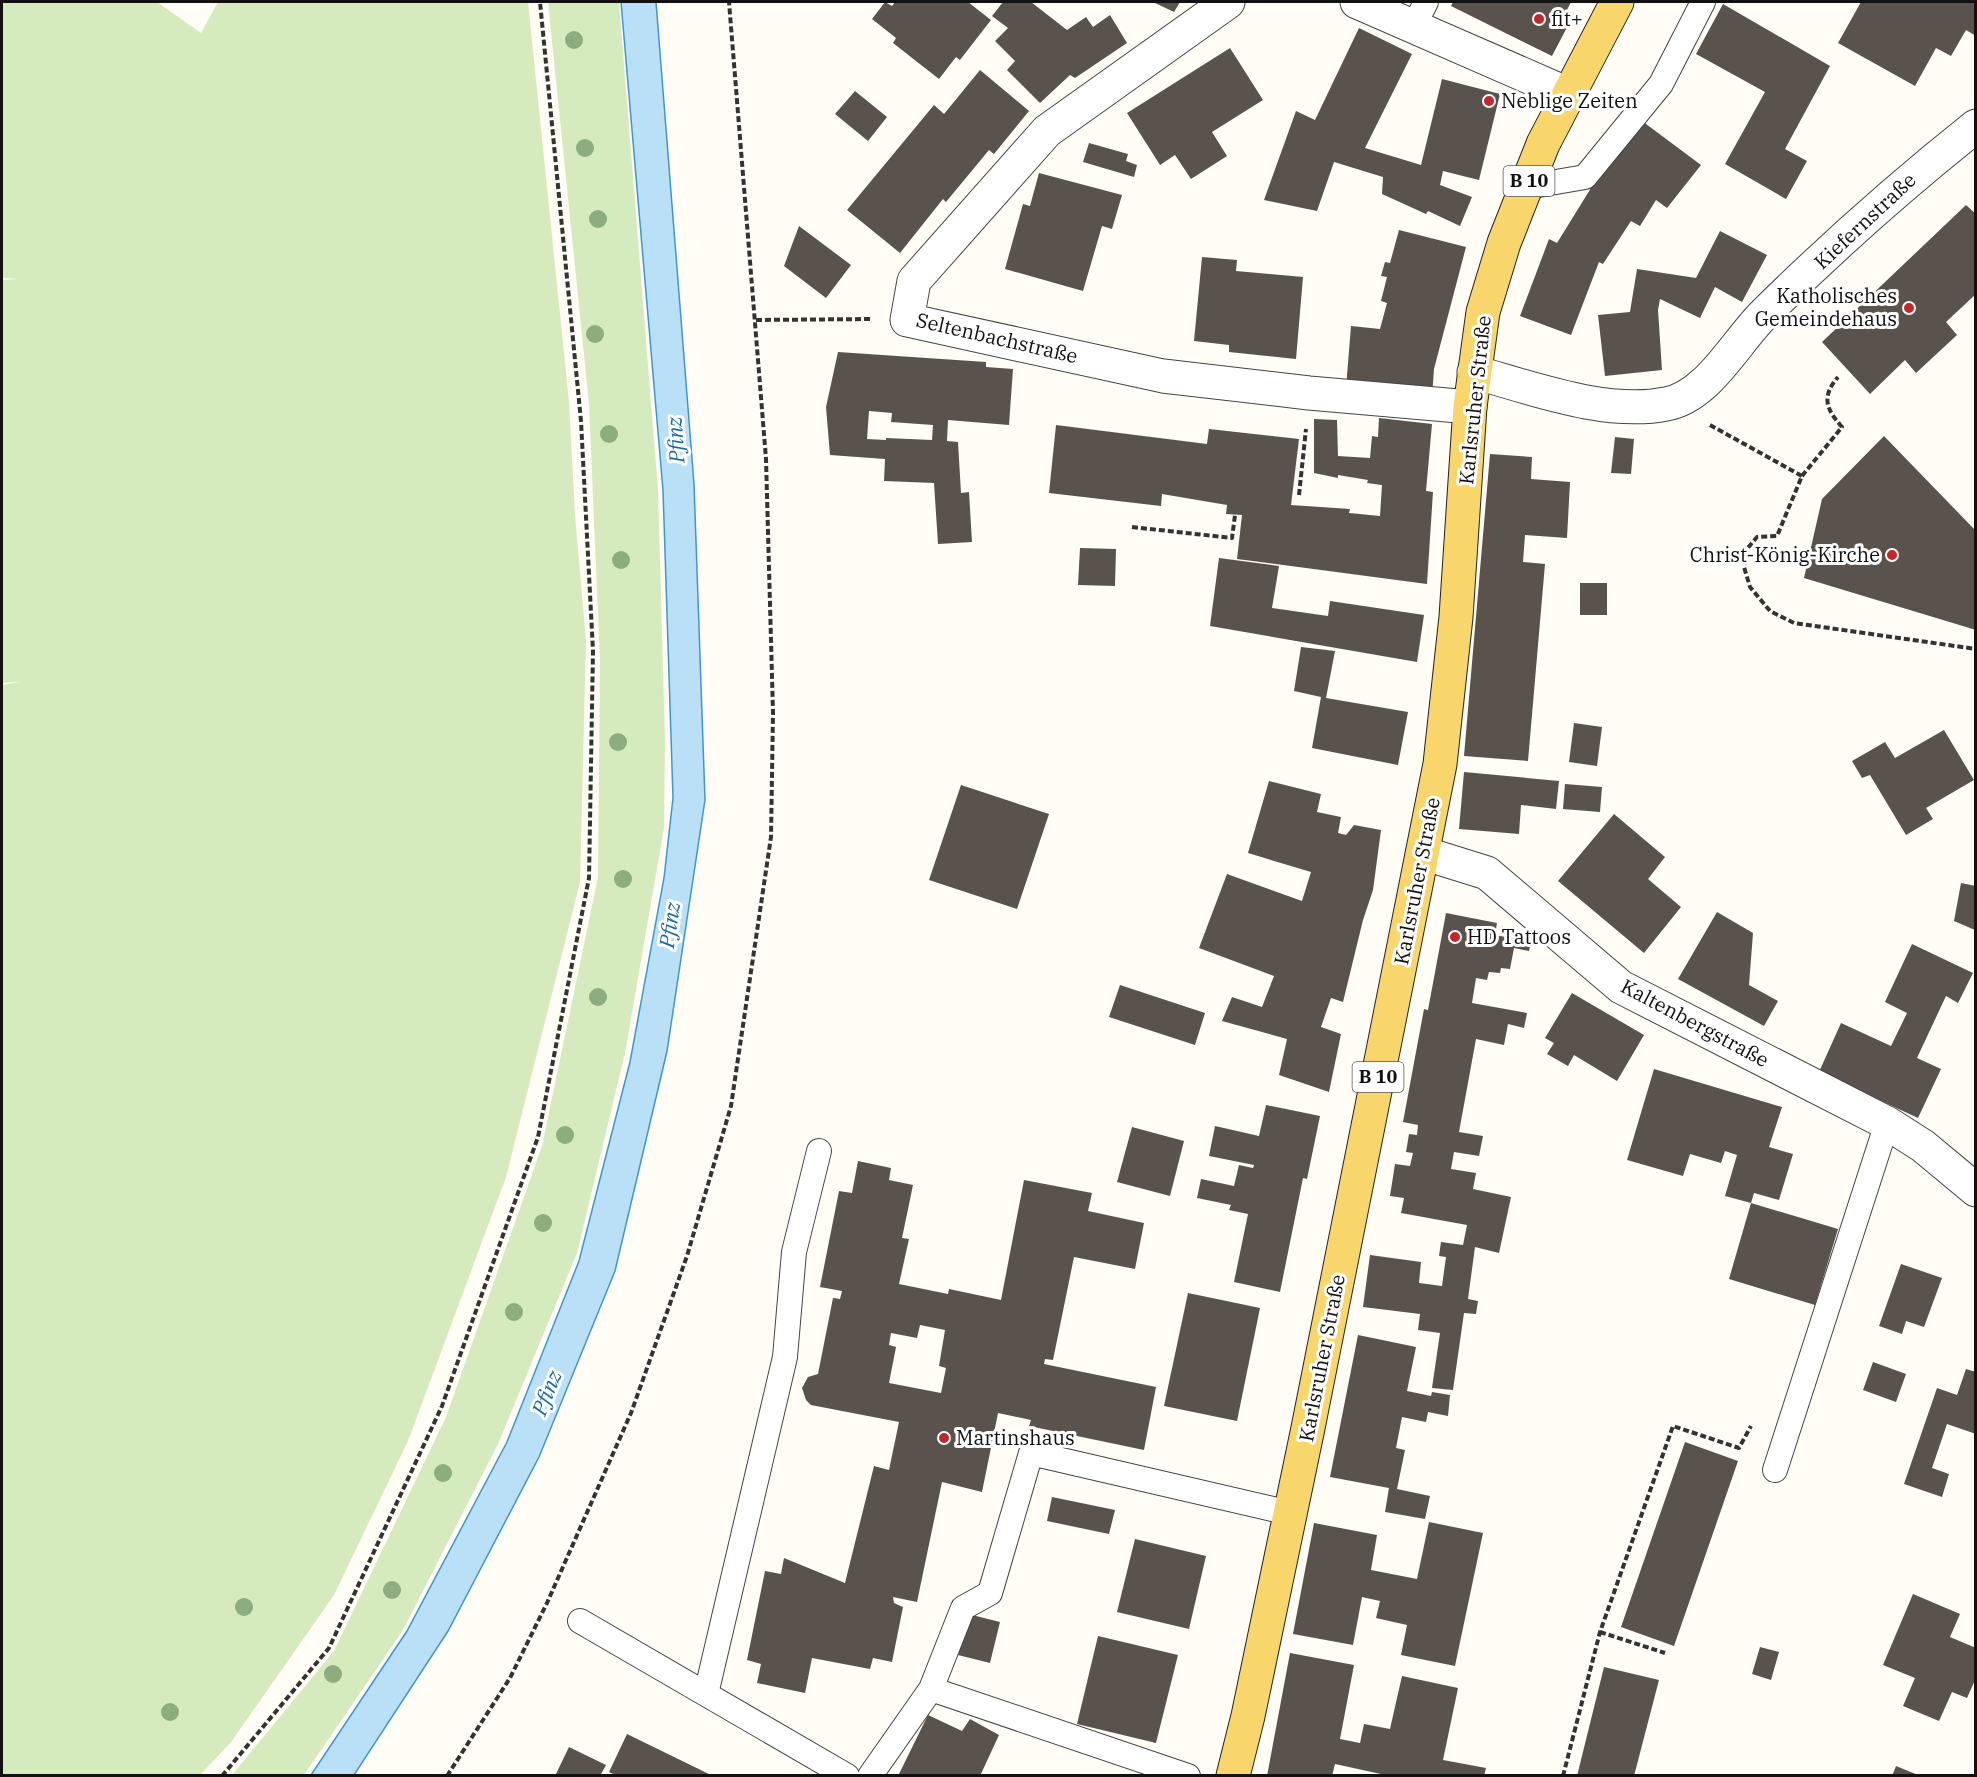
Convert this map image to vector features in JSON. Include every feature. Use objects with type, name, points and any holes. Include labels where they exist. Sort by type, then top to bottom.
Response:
[{"type":"main road","name":"Karlsruher Straße","points":[[1233,1776],[1248,1716],[1290,1513],[1440,764],[1456,617],[1470,407],[1483,312],[1504,243],[1543,144],[1617,2]]},
{"type":"street","name":"Seltenbachstraße","points":[[1228,2],[1047,131],[914,281],[907,320],[1163,376],[1309,393],[1470,407]]},
{"type":"street","points":[[1357,2],[1420,14],[1568,94]]},
{"type":"street","name":"Kiefernstraße","points":[[1474,372],[1550,394],[1595,404],[1635,406],[1668,404],[1690,394],[1715,372],[1763,315],[1920,170],[1976,126]]},
{"type":"street","name":"Kaltenbergstraße","points":[[1423,853],[1487,873],[1621,987],[1887,1124],[1923,1146],[1976,1190]]},
{"type":"lane","points":[[1527,187],[1585,177],[1661,84],[1703,2]]},
{"type":"lane","points":[[1775,1470],[1887,1124]]},
{"type":"lane","points":[[706,1694],[785,1357],[794,1252],[819,1151]]},
{"type":"lane","points":[[870,1776],[931,1689],[963,1608],[990,1593],[1031,1453],[1290,1513]]},
{"type":"lane","points":[[580,1621],[847,1776]]},
{"type":"lane","points":[[931,1689],[1188,1776]]},
{"type":"path","points":[[222,1776],[329,1648],[442,1406],[538,1137],[589,878],[593,651],[582,444],[540,2]]},
{"type":"path","points":[[447,1776],[510,1678],[548,1603],[631,1413],[687,1256],[731,1106],[771,837],[773,712],[766,459],[729,2]]},
{"type":"path","points":[[756,320],[834,318],[907,320]]},
{"type":"path","points":[[1838,377],[1829,391],[1827,400],[1831,414],[1842,426],[1802,476],[1777,536],[1757,537],[1746,549],[1744,567],[1750,587],[1770,611],[1794,623],[1976,649]]},
{"type":"path","points":[[1299,495],[1309,393]]},
{"type":"path","points":[[1705,422],[1802,476]]},
{"type":"path","points":[[1132,527],[1232,538],[1235,515]]},
{"type":"path","points":[[1563,1776],[1600,1632],[1673,1426],[1726,1443]]},
{"type":"path","points":[[1600,1632],[1665,1653]]},
{"type":"green space","points":[[2,2],[157,2],[201,33],[218,2],[528,2],[569,402],[575,515],[586,641],[580,882],[506,1177],[408,1441],[334,1595],[231,1742],[200,1775],[2,1775],[2,685],[20,682],[2,683],[2,280],[18,279],[2,278]]},
{"type":"green space","points":[[548,2],[619,2],[658,490],[665,740],[664,828],[625,1053],[577,1253],[498,1444],[403,1630],[304,1775],[232,1775],[334,1651],[446,1417],[542,1146],[598,877],[600,661],[589,404]]},
{"type":"water","name":"Pfinz","points":[[621,2],[656,2],[694,484],[705,800],[667,1051],[615,1271],[539,1457],[448,1631],[354,1775],[311,1775],[407,1631],[507,1442],[579,1261],[630,1062],[664,878],[673,798],[663,490]]},
{"type":"building","points":[[885,2],[892,6],[895,2],[968,2],[991,20],[960,60],[956,57],[939,79],[893,43],[896,38],[872,19]]},
{"type":"building","points":[[1003,2],[1031,2],[1067,30],[1086,17],[1093,27],[1110,15],[1127,43],[1075,78],[1070,75],[1040,103],[1007,70],[1015,61],[995,41],[1008,28],[992,16]]},
{"type":"building","points":[[1153,2],[1180,2],[1174,12]]},
{"type":"building","points":[[1453,2],[1571,2],[1567,10],[1574,14],[1552,56],[1451,6]]},
{"type":"building","points":[[1861,2],[1976,2],[1976,36],[1966,30],[1951,56],[1936,48],[1915,86],[1838,43]]},
{"type":"building","points":[[1723,4],[1830,66],[1785,149],[1807,161],[1786,199],[1725,164],[1765,92],[1696,54]]},
{"type":"building","points":[[1359,28],[1412,54],[1365,148],[1421,165],[1442,79],[1500,94],[1479,180],[1443,171],[1440,185],[1472,197],[1460,226],[1428,211],[1426,214],[1382,194],[1383,177],[1334,162],[1317,211],[1264,200],[1296,111],[1315,120]]},
{"type":"building","points":[[1230,48],[1263,100],[1212,132],[1227,156],[1191,179],[1175,155],[1160,165],[1127,113]]},
{"type":"building","points":[[980,70],[1029,111],[994,154],[989,150],[946,202],[943,199],[900,253],[847,210],[934,105],[944,114]]},
{"type":"building","points":[[855,91],[887,117],[868,141],[835,114]]},
{"type":"building","points":[[1642,121],[1701,165],[1667,208],[1656,200],[1640,226],[1631,221],[1603,264],[1599,262],[1571,335],[1520,316],[1549,239],[1557,243],[1604,167]]},
{"type":"building","points":[[1089,143],[1128,154],[1126,161],[1137,165],[1134,177],[1083,162]]},
{"type":"building","points":[[1039,173],[1122,195],[1112,229],[1102,226],[1083,291],[1005,269],[1023,204],[1030,206]]},
{"type":"building","name":"Katholisches Gemeindehaus","points":[[1966,205],[1976,214],[1976,294],[1946,322],[1957,335],[1916,373],[1905,360],[1870,394],[1822,342]]},
{"type":"building","points":[[799,226],[851,265],[826,298],[784,266]]},
{"type":"building","points":[[1399,230],[1466,247],[1434,369],[1432,397],[1346,388],[1351,326],[1380,329],[1387,303],[1381,301],[1387,277],[1381,276],[1385,262],[1390,263]]},
{"type":"building","points":[[1720,231],[1767,255],[1742,302],[1715,287],[1700,318],[1660,299],[1658,310],[1662,370],[1605,376],[1598,315],[1630,312],[1637,269],[1696,278]]},
{"type":"building","points":[[1202,257],[1237,260],[1236,271],[1303,277],[1296,359],[1229,352],[1229,345],[1194,341]]},
{"type":"building","points":[[838,352],[986,362],[986,367],[1013,369],[1009,425],[948,420],[947,441],[958,442],[961,493],[969,492],[972,542],[938,544],[934,483],[884,481],[885,459],[830,455],[826,407]],"holes":[[[869,411],[892,413],[891,422],[933,425],[932,440],[867,439]]]},
{"type":"building","points":[[1379,418],[1432,424],[1426,491],[1433,492],[1427,584],[1237,559],[1242,515],[1226,514],[1227,505],[1162,494],[1161,506],[1049,493],[1056,425],[1207,444],[1209,429],[1299,439],[1291,505],[1350,509],[1349,513],[1380,516],[1382,485],[1367,483],[1368,480],[1338,475],[1338,478],[1314,473],[1314,419],[1337,420],[1338,456],[1370,458],[1372,436],[1378,437]]},
{"type":"building","name":"Christ-König-Kirche","points":[[1884,436],[1976,531],[1976,630],[1804,578],[1822,499]]},
{"type":"building","points":[[1615,437],[1634,439],[1631,474],[1611,473]]},
{"type":"building","points":[[1490,454],[1532,457],[1531,479],[1570,482],[1567,538],[1525,535],[1523,562],[1545,564],[1528,761],[1464,756]]},
{"type":"building","points":[[1080,548],[1116,549],[1115,586],[1078,585]]},
{"type":"building","points":[[1219,558],[1279,566],[1272,608],[1328,616],[1330,601],[1424,615],[1417,662],[1210,626]]},
{"type":"building","points":[[1580,583],[1607,583],[1607,615],[1580,615]]},
{"type":"building","points":[[1301,647],[1335,651],[1326,698],[1408,712],[1398,765],[1312,748],[1321,697],[1294,691]]},
{"type":"building","points":[[1574,723],[1602,727],[1597,766],[1569,762]]},
{"type":"building","points":[[1944,730],[1974,780],[1926,808],[1933,819],[1906,835],[1870,775],[1862,778],[1852,761],[1885,742],[1895,758]]},
{"type":"building","points":[[1464,772],[1559,781],[1556,809],[1521,805],[1519,834],[1459,829]]},
{"type":"building","points":[[1269,781],[1321,794],[1317,812],[1341,817],[1338,833],[1346,835],[1354,825],[1381,830],[1373,890],[1363,920],[1343,1002],[1331,998],[1321,1027],[1341,1034],[1329,1092],[1279,1075],[1287,1039],[1222,1021],[1232,997],[1262,1007],[1274,976],[1199,948],[1227,874],[1302,901],[1311,872],[1248,853]]},
{"type":"building","points":[[1565,784],[1602,787],[1600,812],[1563,809]]},
{"type":"building","points":[[961,785],[1049,814],[1017,909],[929,880]]},
{"type":"building","points":[[1614,814],[1665,857],[1648,879],[1681,907],[1644,953],[1558,881]]},
{"type":"building","points":[[1961,883],[1976,886],[1975,930],[1954,921]]},
{"type":"building","points":[[1717,912],[1753,933],[1749,985],[1778,1001],[1764,1026],[1678,979]]},
{"type":"building","points":[[1446,913],[1497,923],[1495,935],[1531,942],[1529,951],[1514,948],[1510,969],[1501,968],[1500,973],[1489,972],[1487,980],[1476,978],[1472,1003],[1527,1013],[1524,1028],[1508,1024],[1504,1045],[1476,1039],[1459,1132],[1483,1136],[1479,1156],[1454,1152],[1451,1169],[1476,1173],[1473,1189],[1511,1197],[1499,1253],[1475,1247],[1468,1299],[1478,1301],[1476,1314],[1464,1313],[1453,1390],[1432,1388],[1440,1333],[1418,1330],[1420,1314],[1363,1307],[1370,1255],[1421,1262],[1419,1283],[1442,1286],[1446,1257],[1439,1256],[1441,1242],[1463,1245],[1467,1225],[1401,1213],[1404,1198],[1390,1196],[1395,1164],[1410,1166],[1413,1153],[1406,1152],[1409,1134],[1417,1135],[1418,1125],[1403,1122],[1424,1009],[1428,1010]]},
{"type":"building","points":[[1912,944],[1973,973],[1958,1003],[1946,996],[1917,1058],[1941,1069],[1918,1118],[1819,1072],[1841,1023],[1891,1046],[1907,1013],[1885,1002]]},
{"type":"building","points":[[1120,985],[1205,1013],[1195,1045],[1109,1017]]},
{"type":"building","points":[[1572,993],[1644,1035],[1617,1081],[1574,1055],[1568,1066],[1547,1054],[1554,1043],[1545,1038]]},
{"type":"building","points":[[1654,1069],[1782,1107],[1769,1147],[1793,1154],[1779,1200],[1754,1193],[1751,1203],[1725,1196],[1737,1155],[1725,1151],[1721,1163],[1690,1154],[1683,1176],[1627,1160]]},
{"type":"building","points":[[1266,1105],[1320,1116],[1307,1179],[1303,1178],[1280,1292],[1234,1282],[1248,1214],[1229,1210],[1231,1205],[1197,1198],[1201,1179],[1234,1186],[1239,1165],[1253,1168],[1254,1165],[1209,1156],[1215,1126],[1259,1136]]},
{"type":"building","points":[[1132,1127],[1184,1141],[1170,1196],[1117,1182]]},
{"type":"building","name":"Martinshaus","points":[[858,1161],[891,1168],[889,1180],[913,1185],[902,1238],[909,1239],[899,1284],[948,1294],[949,1289],[1001,1300],[1024,1180],[1092,1193],[1088,1211],[1144,1223],[1135,1269],[1074,1257],[1053,1360],[1045,1359],[1044,1364],[1156,1387],[1144,1450],[1029,1426],[1031,1420],[998,1413],[982,1492],[942,1482],[917,1602],[893,1597],[894,1603],[903,1607],[892,1662],[873,1658],[870,1669],[812,1658],[805,1693],[757,1683],[761,1664],[747,1660],[765,1571],[781,1574],[784,1558],[845,1583],[874,1466],[889,1470],[899,1422],[811,1405],[806,1400],[802,1388],[808,1377],[818,1374],[833,1298],[840,1299],[842,1291],[820,1287],[839,1191],[852,1193]],"holes":[[[920,1325],[945,1330],[939,1366],[946,1368],[941,1393],[889,1383],[896,1347],[889,1345],[891,1333],[917,1338]]]},
{"type":"building","points":[[1751,1203],[1838,1229],[1815,1305],[1729,1279]]},
{"type":"building","points":[[1901,1264],[1942,1278],[1924,1327],[1906,1321],[1902,1334],[1879,1326]]},
{"type":"building","points":[[1188,1293],[1260,1308],[1237,1421],[1164,1406]]},
{"type":"building","points":[[1358,1335],[1416,1347],[1407,1391],[1431,1396],[1432,1392],[1450,1395],[1448,1416],[1428,1412],[1426,1422],[1402,1417],[1396,1448],[1405,1450],[1397,1489],[1430,1496],[1425,1519],[1385,1512],[1389,1488],[1330,1477]]},
{"type":"building","points":[[1873,1362],[1906,1374],[1896,1402],[1863,1390]]},
{"type":"building","points":[[1966,1369],[1976,1372],[1976,1434],[1947,1424],[1932,1468],[1949,1474],[1942,1497],[1904,1484],[1937,1388],[1957,1395]]},
{"type":"building","points":[[1685,1442],[1738,1461],[1674,1646],[1621,1627]]},
{"type":"building","points":[[1052,1497],[1115,1510],[1109,1534],[1047,1521]]},
{"type":"building","points":[[1429,1522],[1483,1533],[1455,1666],[1401,1655],[1407,1625],[1376,1618],[1380,1601],[1362,1597],[1353,1645],[1293,1634],[1314,1523],[1377,1535],[1371,1570],[1417,1579]]},
{"type":"building","points":[[1135,1539],[1206,1556],[1189,1629],[1117,1612]]},
{"type":"building","points":[[1913,1594],[1960,1614],[1950,1637],[1976,1648],[1976,1678],[1967,1698],[1952,1692],[1939,1721],[1903,1706],[1915,1678],[1883,1665]]},
{"type":"building","points":[[968,1614],[1000,1622],[990,1663],[958,1655]]},
{"type":"building","points":[[1098,1636],[1178,1655],[1156,1743],[1077,1724]]},
{"type":"building","points":[[1760,1647],[1779,1652],[1771,1680],[1752,1674]]},
{"type":"building","points":[[1290,1653],[1354,1665],[1340,1739],[1360,1743],[1364,1724],[1390,1729],[1402,1676],[1458,1688],[1443,1760],[1486,1768],[1484,1776],[1390,1776],[1335,1764],[1332,1776],[1267,1776]]},
{"type":"building","points":[[1604,1667],[1659,1680],[1634,1776],[1577,1776]]},
{"type":"building","points":[[928,1715],[962,1731],[970,1719],[999,1735],[980,1776],[898,1776]]},
{"type":"building","points":[[627,1734],[713,1776],[617,1776],[609,1772]]},
{"type":"building","points":[[569,1747],[606,1765],[600,1776],[555,1776]]},
{"type":"building","points":[[1896,1766],[1918,1775],[1918,1776],[1892,1776]]},
{"type":"place","name":"fit+","points":[[1539,19]]},
{"type":"place","name":"Neblige Zeiten","points":[[1489,101]]},
{"type":"place","name":"Katholisches Gemeindehaus","points":[[1909,308]]},
{"type":"place","name":"Christ-König-Kirche","points":[[1892,555]]},
{"type":"place","name":"HD Tattoos","points":[[1455,937]]},
{"type":"place","name":"Martinshaus","points":[[944,1438]]}]
